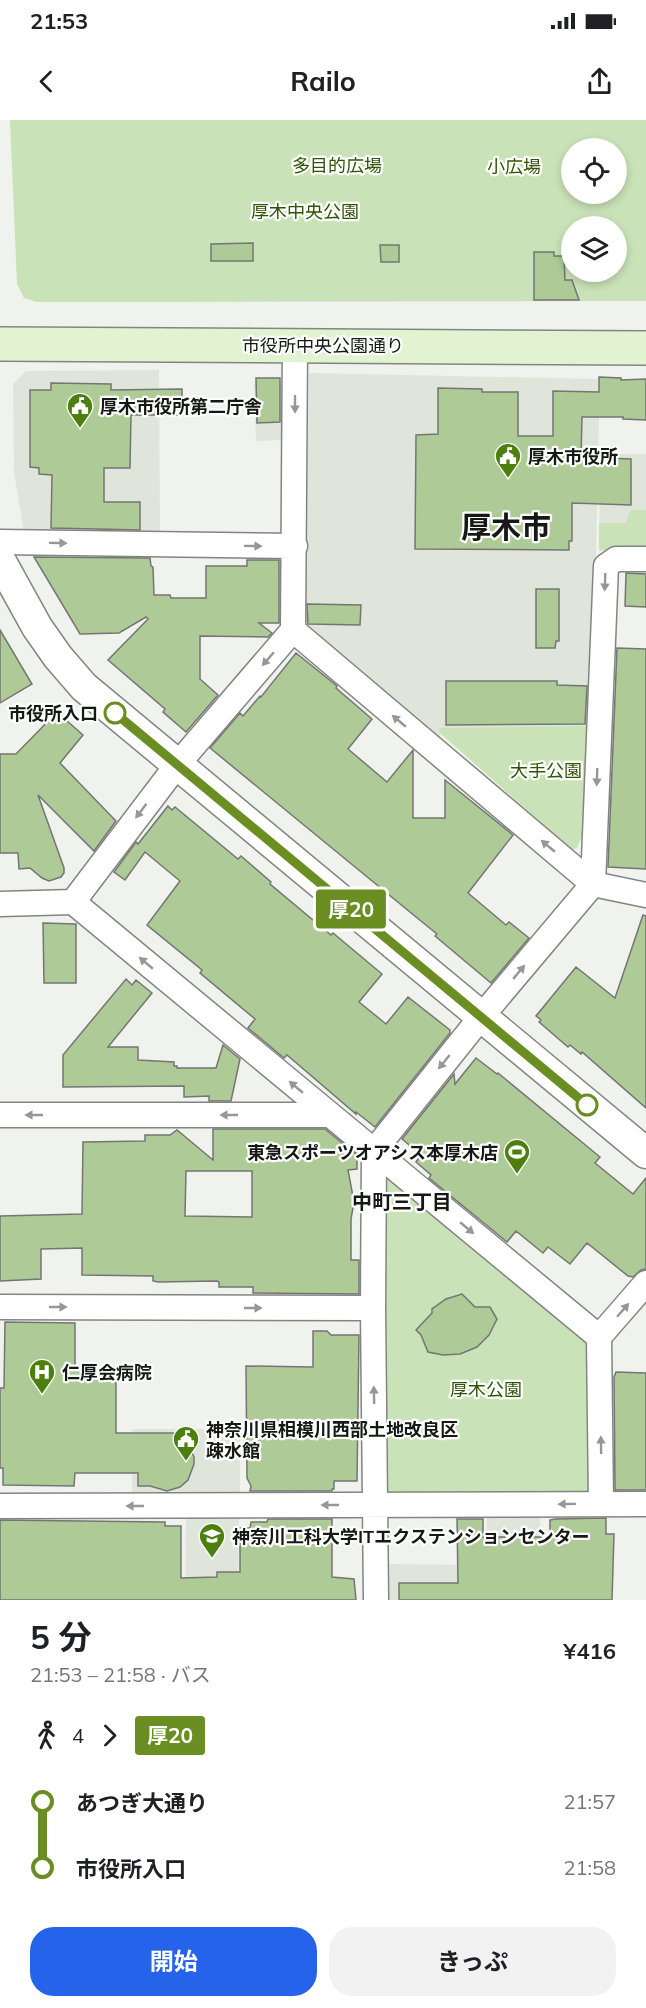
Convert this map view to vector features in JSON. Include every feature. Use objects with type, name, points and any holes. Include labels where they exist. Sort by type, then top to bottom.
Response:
[{"type":"main road","name":"市役所中央公園通り","points":[[0,344],[646,348]]},
{"type":"street","points":[[73,902],[177,765],[293,630],[295,345]]},
{"type":"street","points":[[0,542],[295,546]]},
{"type":"street","points":[[376,1600],[374,1151],[481,1017],[593,884],[606,566],[616,559],[646,559]]},
{"type":"street","points":[[0,560],[37,627],[58,657],[84,687],[646,1154]]},
{"type":"street","points":[[293,630],[593,884],[646,895]]},
{"type":"street","points":[[0,904],[73,902],[599,1337]]},
{"type":"street","points":[[0,1115],[329,1115]]},
{"type":"street","points":[[601,1503],[599,1337],[646,1283]]},
{"type":"street","points":[[0,1307],[373,1308]]},
{"type":"street","points":[[0,1506],[646,1504]]},
{"type":"shaded area","points":[[159,370],[160,540],[25,539],[14,473],[13,384],[26,371]]},
{"type":"shaded area","points":[[309,373],[600,379],[592,727],[440,729],[440,746],[304,632]]},
{"type":"shaded area","points":[[281,383],[283,440],[256,441],[254,384]]},
{"type":"shaded area","points":[[600,454],[646,454],[646,551],[599,551]]},
{"type":"shaded area","name":"神奈川県相模川西部土地改良区 疎水館","points":[[132,1429],[240,1429],[240,1494],[132,1494]]},
{"type":"shaded area","points":[[540,1517],[540,1600],[386,1600],[386,1564],[486,1565],[487,1518]]},
{"type":"shaded area","name":"神奈川工科大学ITエクステンションセンター","points":[[186,1518],[239,1518],[238,1600],[185,1600]]},
{"type":"green space","name":"厚木中央公園","points":[[10,120],[646,120],[646,301],[36,302],[24,298],[17,284]]},
{"type":"green space","points":[[632,510],[646,510],[646,550],[599,550],[599,523],[626,523]]},
{"type":"green space","name":"大手公園","points":[[590,726],[586,827],[577,848],[572,850],[440,733],[439,728]]},
{"type":"green space","name":"厚木公園","points":[[392,1178],[589,1344],[588,1490],[585,1494],[390,1494],[385,1489],[384,1183]]},
{"type":"building","points":[[253,243],[253,261],[211,261],[211,244]]},
{"type":"building","points":[[380,245],[399,245],[399,262],[381,262]]},
{"type":"building","points":[[534,252],[554,252],[554,256],[561,256],[561,282],[573,282],[579,300],[534,300]]},
{"type":"building","name":"厚木市役所","points":[[599,377],[621,378],[621,380],[646,379],[646,420],[623,419],[623,417],[582,417],[581,457],[631,459],[631,505],[572,503],[572,541],[569,541],[569,550],[415,549],[416,435],[438,434],[438,388],[518,392],[518,436],[553,436],[553,391],[599,392]]},
{"type":"building","points":[[256,378],[280,378],[280,422],[257,423]]},
{"type":"building","name":"厚木市役所第二庁舎","points":[[51,383],[111,384],[111,390],[182,389],[182,415],[131,415],[130,468],[104,468],[104,502],[140,502],[140,530],[51,528],[52,475],[39,474],[39,468],[30,467],[30,390],[51,390]]},
{"type":"building","points":[[34,557],[150,558],[153,567],[154,595],[170,595],[171,598],[206,598],[206,566],[247,566],[247,560],[279,560],[279,623],[259,623],[272,633],[268,637],[200,636],[200,679],[218,695],[186,732],[163,712],[165,709],[108,660],[148,619],[146,617],[119,633],[80,634]]},
{"type":"building","points":[[626,573],[646,574],[646,607],[625,606]]},
{"type":"building","points":[[536,589],[559,589],[559,641],[556,641],[555,648],[536,648]]},
{"type":"building","points":[[307,604],[361,605],[360,625],[308,624]]},
{"type":"building","points":[[0,630],[32,684],[0,703]]},
{"type":"building","points":[[617,648],[646,649],[646,869],[608,867]]},
{"type":"building","points":[[296,653],[337,686],[336,688],[372,719],[348,749],[387,782],[413,750],[413,818],[445,818],[445,780],[513,835],[468,893],[506,925],[509,922],[529,938],[491,983],[435,936],[437,934],[210,748],[240,713],[243,716],[261,697]]},
{"type":"building","points":[[446,681],[557,681],[557,685],[587,686],[585,724],[446,725]]},
{"type":"building","points":[[57,712],[83,735],[60,763],[116,821],[94,851],[38,795],[64,868],[61,877],[49,881],[30,868],[19,869],[18,853],[0,853],[0,754],[16,754]]},
{"type":"building","points":[[168,806],[172,810],[175,807],[238,859],[241,856],[271,882],[270,884],[382,974],[359,1002],[386,1024],[408,997],[450,1030],[450,1033],[375,1127],[356,1112],[356,1114],[287,1055],[284,1058],[248,1028],[255,1019],[200,973],[202,970],[147,925],[180,881],[145,852],[125,880],[114,872],[136,842],[138,844]]},
{"type":"building","points":[[643,915],[646,916],[646,1108],[582,1052],[581,1054],[570,1045],[568,1047],[539,1022],[541,1020],[536,1016],[576,967],[615,998]]},
{"type":"building","points":[[43,923],[76,924],[76,983],[44,983]]},
{"type":"building","points":[[126,979],[132,985],[136,980],[152,993],[108,1047],[138,1047],[138,1060],[174,1062],[177,1068],[216,1068],[223,1045],[240,1059],[231,1101],[209,1101],[209,1096],[184,1097],[184,1086],[63,1087],[63,1055]]},
{"type":"building","points":[[476,1058],[498,1073],[600,1157],[595,1163],[633,1194],[646,1178],[646,1269],[633,1277],[628,1276],[587,1243],[570,1264],[548,1247],[543,1253],[516,1231],[507,1242],[429,1178],[431,1175],[416,1162],[421,1155],[402,1139],[454,1074],[455,1084]]},
{"type":"building","points":[[213,1129],[325,1129],[357,1155],[357,1169],[348,1170],[354,1202],[351,1219],[351,1260],[359,1260],[359,1294],[253,1293],[253,1287],[219,1287],[217,1281],[158,1282],[153,1281],[153,1276],[82,1275],[82,1248],[41,1249],[41,1279],[0,1281],[0,1216],[82,1214],[83,1142],[145,1141],[145,1135],[170,1135],[177,1130],[213,1160]],"holes":[[[186,1171],[252,1171],[252,1217],[185,1216]]]},
{"type":"building","points":[[462,1294],[475,1307],[490,1307],[497,1319],[489,1335],[477,1347],[460,1354],[443,1355],[428,1352],[421,1335],[416,1330],[432,1313],[432,1309],[446,1299]]},
{"type":"building","name":"仁厚会病院","points":[[5,1322],[75,1323],[75,1369],[100,1369],[100,1376],[116,1376],[116,1433],[188,1433],[188,1444],[194,1457],[194,1464],[188,1480],[180,1487],[167,1491],[150,1486],[138,1486],[138,1473],[75,1473],[74,1486],[3,1485],[3,1468],[0,1468],[0,1388],[4,1388]]},
{"type":"building","points":[[313,1331],[327,1331],[331,1335],[359,1335],[357,1481],[334,1481],[332,1491],[250,1491],[251,1486],[247,1478],[246,1366],[313,1367]]},
{"type":"building","points":[[616,1372],[646,1373],[646,1490],[615,1490],[614,1377]]},
{"type":"building","points":[[606,1518],[606,1534],[614,1534],[612,1600],[399,1600],[399,1583],[458,1583],[457,1519],[483,1519],[483,1537],[550,1537],[550,1520]]},
{"type":"building","points":[[268,1519],[332,1519],[332,1577],[354,1579],[356,1600],[0,1600],[0,1520],[165,1522],[165,1526],[181,1526],[181,1578],[217,1577],[217,1572],[240,1572],[240,1528],[250,1528],[251,1522],[267,1522]]},
{"type":"bus line","name":"厚20","points":[[115,713],[587,1105]]},
{"type":"place","name":"厚木市役所第二庁舎","points":[[80,429]]},
{"type":"place","name":"厚木市役所","points":[[508,479]]},
{"type":"place","name":"市役所入口","points":[[115,713]]},
{"type":"place","name":"東急スポーツオアシス本厚木店","points":[[517,1175]]},
{"type":"place","name":"仁厚会病院","points":[[42,1395]]},
{"type":"place","name":"神奈川県相模川西部土地改良区 疎水館","points":[[186,1462]]},
{"type":"place","name":"神奈川工科大学ITエクステンションセンター","points":[[212,1559]]},
{"type":"district","name":"厚木市","points":[[506,527]]},
{"type":"district","name":"中町三丁目","points":[[402,1201]]},
{"type":"park label","name":"多目的広場","points":[[337,165]]},
{"type":"park label","name":"小広場","points":[[514,166]]}]
